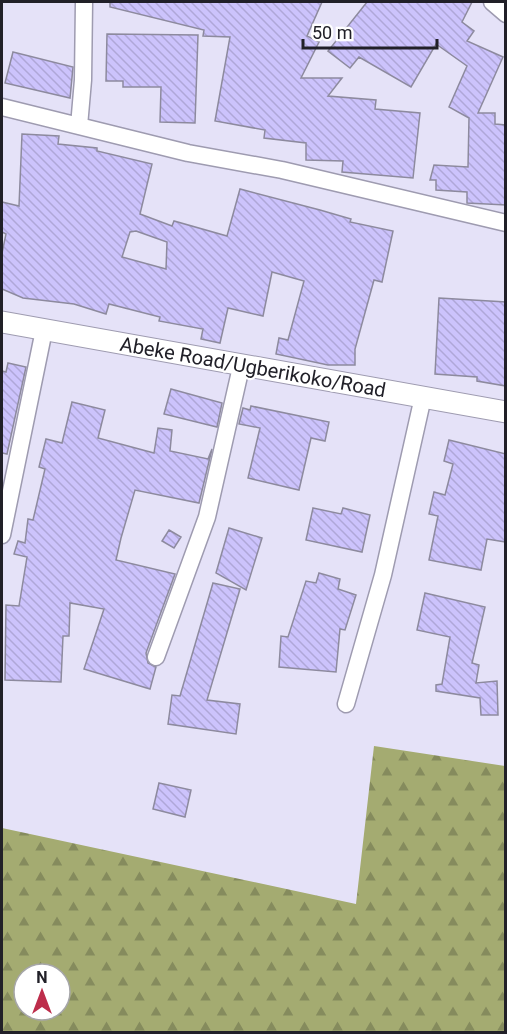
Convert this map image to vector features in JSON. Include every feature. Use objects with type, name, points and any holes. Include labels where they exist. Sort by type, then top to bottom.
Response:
[{"type":"street","points":[[79,126],[83,80],[84,2]]},
{"type":"street","points":[[492,2],[506,14]]},
{"type":"street","points":[[2,107],[188,153],[282,170],[506,223]]},
{"type":"street","name":"Abeke Road/Ugberikoko/Road","points":[[2,322],[506,412]]},
{"type":"street","points":[[2,535],[44,330]]},
{"type":"street","points":[[156,657],[207,517],[241,366]]},
{"type":"street","points":[[346,704],[383,575],[423,397]]},
{"type":"green space","points":[[374,746],[505,766],[505,1032],[2,1032],[2,828],[356,904]]},
{"type":"building","points":[[110,2],[322,2],[307,36],[319,42],[301,78],[342,78],[328,96],[376,100],[375,109],[420,113],[413,178],[342,172],[343,161],[306,160],[306,143],[264,138],[265,130],[215,121],[230,37],[203,36],[204,30],[110,7]]},
{"type":"building","points":[[367,2],[472,2],[462,22],[474,31],[467,41],[503,57],[478,113],[495,113],[495,124],[506,125],[506,205],[467,203],[467,192],[436,190],[436,180],[430,180],[434,165],[468,167],[469,118],[449,107],[467,66],[436,44],[411,87],[359,57],[350,68],[328,51]]},
{"type":"building","points":[[107,34],[198,35],[195,123],[160,122],[161,87],[123,87],[123,81],[106,81]]},
{"type":"building","points":[[13,52],[73,67],[70,98],[5,83]]},
{"type":"building","points":[[22,134],[59,136],[58,144],[97,148],[97,151],[152,164],[140,214],[172,226],[174,221],[227,236],[240,189],[351,219],[350,222],[393,231],[382,282],[374,280],[355,349],[355,365],[328,365],[276,354],[279,338],[288,340],[304,281],[272,272],[263,316],[228,308],[220,343],[201,339],[203,329],[159,321],[160,317],[109,304],[106,314],[74,304],[23,298],[2,289],[2,253],[6,234],[2,232],[2,202],[19,206]],"holes":[[[136,231],[167,242],[166,269],[122,257],[130,232]]]},
{"type":"building","points":[[439,298],[506,302],[506,386],[477,381],[477,377],[435,374]]},
{"type":"building","points":[[8,363],[26,367],[7,454],[2,453],[2,371],[6,372]]},
{"type":"building","points":[[171,389],[222,403],[217,427],[164,414]]},
{"type":"building","points":[[72,402],[105,410],[98,438],[154,453],[158,428],[172,430],[170,451],[208,459],[212,449],[199,503],[135,490],[121,538],[116,560],[175,574],[146,653],[148,663],[156,667],[150,689],[84,669],[104,609],[70,603],[69,636],[63,636],[61,682],[5,680],[6,605],[19,606],[27,557],[14,554],[18,541],[25,543],[28,519],[33,520],[45,469],[39,467],[46,439],[62,443]]},
{"type":"building","points":[[251,406],[329,422],[325,441],[311,438],[299,490],[248,478],[260,428],[239,424],[243,408],[250,410]]},
{"type":"building","points":[[449,440],[506,454],[506,542],[487,539],[481,570],[429,560],[438,516],[429,514],[434,492],[445,495],[453,464],[444,461]]},
{"type":"building","points":[[313,508],[341,514],[343,508],[370,515],[362,552],[306,540]]},
{"type":"building","points":[[229,528],[262,538],[246,590],[216,573]]},
{"type":"building","points":[[169,530],[181,537],[174,548],[162,541]]},
{"type":"building","points":[[319,573],[340,579],[338,589],[356,595],[345,630],[340,629],[336,672],[279,667],[281,636],[288,637],[306,581],[316,583]]},
{"type":"building","points":[[213,583],[240,589],[207,700],[240,704],[236,734],[168,724],[172,695],[180,696]]},
{"type":"building","points":[[425,593],[485,607],[472,663],[479,665],[476,683],[497,681],[498,715],[481,715],[480,698],[436,691],[436,685],[442,684],[450,637],[417,630]]},
{"type":"building","points":[[159,783],[191,790],[185,817],[153,809]]}]
